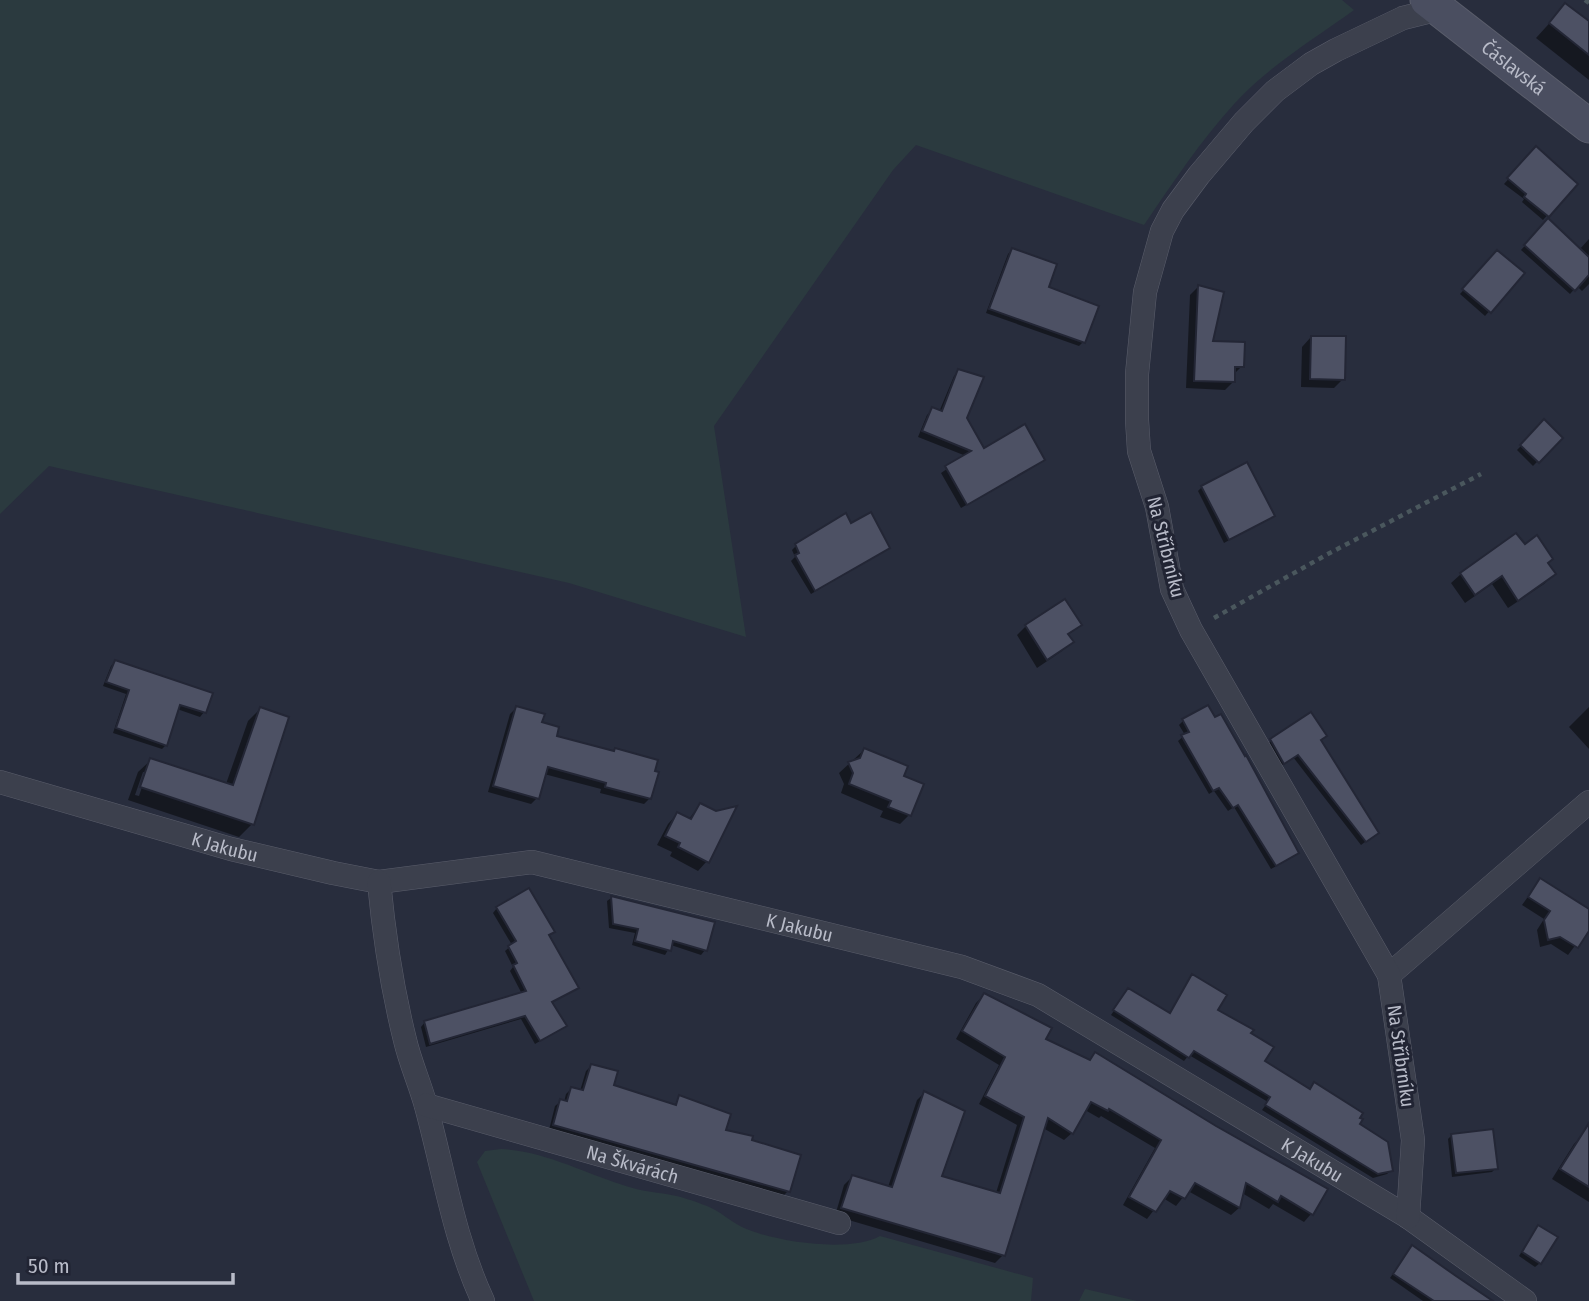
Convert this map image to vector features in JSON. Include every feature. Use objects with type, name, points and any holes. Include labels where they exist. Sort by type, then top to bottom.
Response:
[{"type":"street","name":"Čáslavská","points":[[1433,5],[1589,126]]},
{"type":"street","name":"Na Stříbrníku","points":[[1408,1217],[1413,1140],[1390,975],[1192,630],[1172,589],[1157,507],[1139,451],[1136,374],[1145,292],[1163,232],[1173,209],[1199,175],[1244,122],[1275,91],[1311,64],[1433,5]]},
{"type":"street","name":"K Jakubu","points":[[0,782],[231,849],[379,882],[532,862],[962,967],[1038,995],[1408,1217],[1525,1301]]},
{"type":"street","points":[[1390,975],[1589,802]]},
{"type":"street","points":[[379,882],[384,940],[405,1042],[426,1105],[456,1230],[483,1301]]},
{"type":"street","name":"Na Škvárách","points":[[426,1105],[839,1223]]},
{"type":"path","points":[[1192,630],[1326,555],[1481,474]]},
{"type":"shaded area","points":[[0,0],[1342,0],[1354,10],[1277,65],[1235,103],[1199,147],[1144,225],[916,145],[893,170],[714,426],[746,637],[569,583],[49,466],[0,514]]},
{"type":"shaded area","points":[[501,1149],[534,1154],[613,1182],[692,1201],[712,1208],[744,1228],[774,1238],[832,1245],[867,1241],[880,1236],[1033,1278],[1031,1301],[534,1301],[477,1162],[485,1151]]},
{"type":"shaded area","points":[[1085,1289],[1137,1301],[1079,1301]]},
{"type":"building","points":[[1565,3],[1589,21],[1589,55],[1549,23]]},
{"type":"building","points":[[1536,146],[1578,184],[1549,217],[1524,197],[1526,194],[1507,178]]},
{"type":"building","points":[[1548,218],[1589,257],[1589,275],[1575,291],[1524,245]]},
{"type":"building","points":[[1012,248],[1057,264],[1049,287],[1099,306],[1085,343],[989,309]]},
{"type":"building","points":[[1497,250],[1525,273],[1491,313],[1462,289]]},
{"type":"building","points":[[1198,285],[1224,292],[1213,341],[1245,342],[1244,367],[1235,367],[1235,382],[1194,381]]},
{"type":"building","points":[[1311,336],[1346,336],[1345,380],[1310,379]]},
{"type":"building","points":[[958,369],[984,377],[967,418],[984,448],[1025,424],[1045,460],[967,505],[945,466],[971,451],[922,431],[932,407],[942,411]]},
{"type":"building","points":[[1544,419],[1563,438],[1539,463],[1520,445]]},
{"type":"building","points":[[1247,462],[1275,516],[1229,540],[1201,486]]},
{"type":"building","points":[[871,512],[890,548],[815,591],[795,555],[799,553],[795,544],[846,513],[851,523]]},
{"type":"building","points":[[1516,533],[1525,544],[1537,535],[1553,559],[1548,563],[1556,574],[1518,601],[1502,576],[1475,595],[1460,573]]},
{"type":"building","points":[[1065,599],[1082,625],[1068,634],[1074,642],[1047,660],[1025,625]]},
{"type":"building","points":[[115,660],[213,693],[206,713],[180,705],[167,746],[116,728],[129,690],[106,682]]},
{"type":"building","points":[[1208,705],[1215,717],[1221,714],[1299,853],[1276,866],[1238,805],[1233,808],[1219,788],[1213,791],[1181,735],[1189,732],[1182,719]]},
{"type":"building","points":[[516,706],[545,714],[542,722],[559,727],[557,736],[658,760],[655,771],[659,772],[651,799],[605,787],[606,783],[548,767],[539,799],[493,786]]},
{"type":"building","points":[[260,707],[289,717],[254,825],[140,787],[150,758],[233,785]]},
{"type":"building","points":[[1311,712],[1327,736],[1321,740],[1379,833],[1366,842],[1298,755],[1284,764],[1270,739]]},
{"type":"building","points":[[864,748],[908,766],[904,776],[924,784],[911,816],[888,807],[891,801],[849,784],[853,773],[848,762],[860,758]]},
{"type":"building","points":[[700,803],[716,811],[737,806],[709,863],[678,847],[680,843],[665,836],[677,812],[691,819]]},
{"type":"building","points":[[1540,878],[1589,909],[1589,931],[1578,948],[1560,937],[1548,940],[1544,920],[1550,911],[1528,897]]},
{"type":"building","points":[[529,888],[555,932],[549,935],[579,988],[552,1002],[567,1026],[540,1041],[525,1016],[430,1044],[424,1021],[526,991],[513,965],[517,963],[508,946],[516,941],[496,907]]},
{"type":"building","points":[[611,896],[715,922],[707,951],[673,941],[671,951],[635,941],[638,929],[613,924]]},
{"type":"building","points":[[1192,974],[1227,995],[1218,1010],[1254,1030],[1251,1033],[1274,1047],[1265,1061],[1310,1089],[1314,1082],[1363,1113],[1360,1124],[1388,1142],[1393,1171],[1378,1174],[1265,1105],[1270,1097],[1194,1051],[1189,1058],[1113,1010],[1128,988],[1170,1013]]},
{"type":"building","points":[[984,993],[1052,1028],[1046,1039],[1090,1060],[1095,1052],[1216,1126],[1328,1189],[1313,1215],[1281,1196],[1278,1202],[1246,1183],[1240,1208],[1195,1183],[1185,1199],[1170,1191],[1156,1212],[1129,1197],[1161,1140],[1109,1109],[1108,1111],[1091,1102],[1073,1134],[1048,1118],[1005,1256],[841,1208],[852,1175],[892,1187],[924,1091],[965,1111],[942,1176],[1000,1193],[1024,1117],[985,1096],[1005,1057],[962,1031]]},
{"type":"building","points":[[591,1064],[618,1071],[614,1085],[676,1105],[679,1095],[731,1114],[726,1130],[753,1136],[752,1140],[801,1155],[790,1192],[553,1125],[560,1099],[567,1101],[571,1087],[583,1090]]},
{"type":"building","points":[[1589,1123],[1589,1187],[1560,1169]]},
{"type":"building","points":[[1493,1129],[1498,1169],[1456,1173],[1451,1134]]},
{"type":"building","points":[[1538,1225],[1558,1237],[1541,1264],[1522,1252]]},
{"type":"building","points":[[1412,1245],[1493,1301],[1434,1301],[1393,1274]]}]
